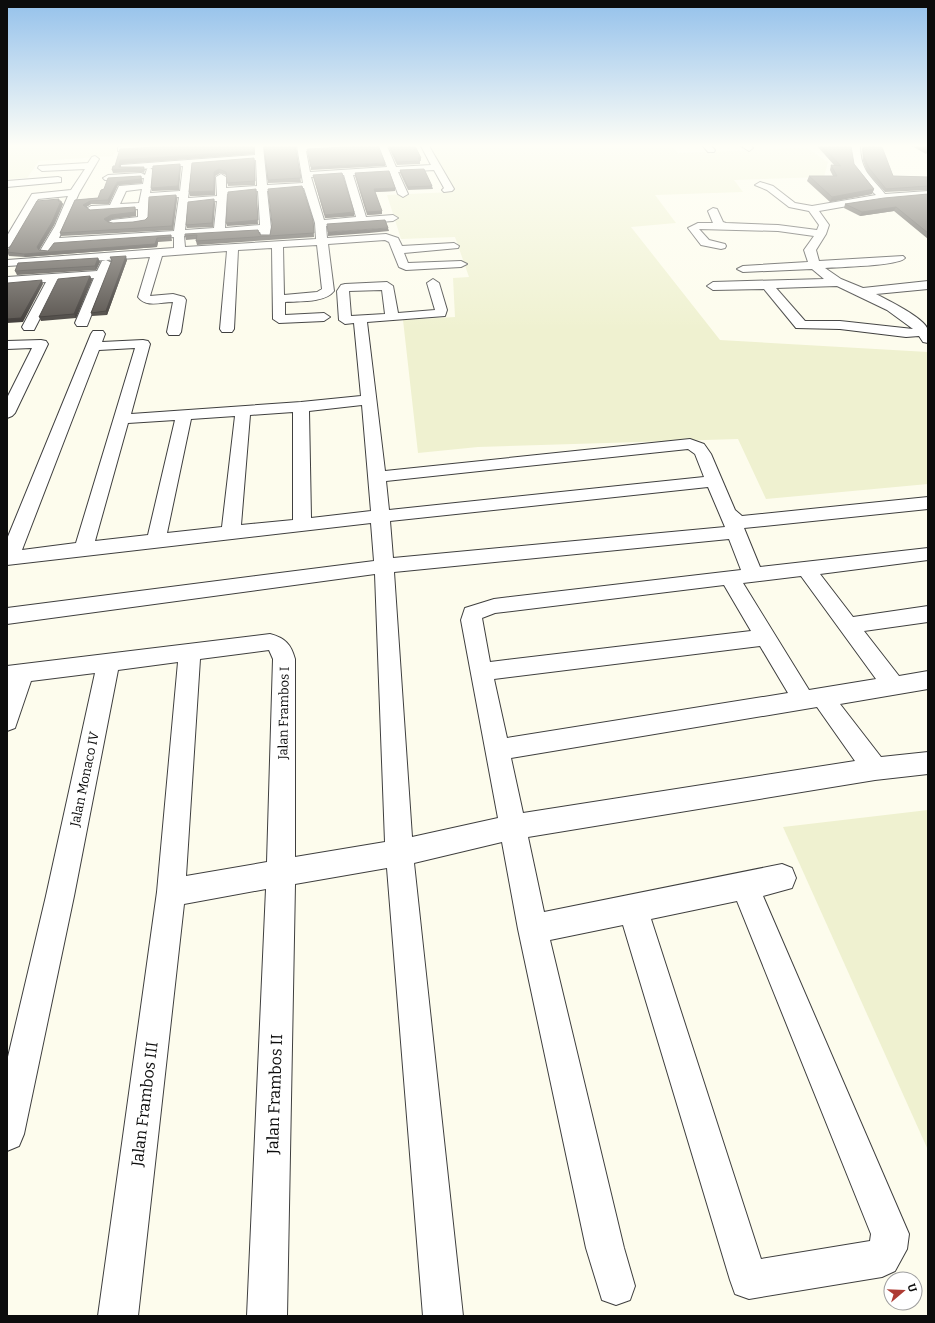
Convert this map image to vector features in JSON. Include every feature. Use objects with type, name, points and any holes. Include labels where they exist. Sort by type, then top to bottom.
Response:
[{"type":"street","points":[[7,244],[27,208]]},
{"type":"street","points":[[68,208],[48,247],[179,233],[266,231],[264,208]]},
{"type":"street","points":[[91,209],[105,208]]},
{"type":"street","points":[[98,224],[143,220],[144,208]]},
{"type":"street","points":[[179,251],[179,233],[183,208]]},
{"type":"street","points":[[219,231],[220,208]]},
{"type":"street","points":[[278,299],[320,295],[328,291],[320,223],[315,208]]},
{"type":"street","points":[[358,208],[362,220]]},
{"type":"street","points":[[806,208],[812,209],[819,208]]},
{"type":"street","points":[[812,209],[824,225],[821,234],[810,250],[810,256],[815,266],[837,282],[862,292],[903,315],[920,327],[925,336]]},
{"type":"street","points":[[713,211],[719,224],[724,226]]},
{"type":"street","points":[[320,223],[393,218]]},
{"type":"street","points":[[60,226],[75,225]]},
{"type":"street","points":[[721,246],[705,243],[693,228],[698,226],[724,226],[778,228],[821,234]]},
{"type":"street","points":[[7,274],[10,263],[386,237],[394,240],[403,265],[406,267],[460,264]]},
{"type":"street","points":[[276,245],[279,322],[324,316]]},
{"type":"street","points":[[397,250],[454,246]]},
{"type":"street","points":[[227,329],[233,248]]},
{"type":"street","points":[[157,252],[144,297],[147,300],[173,298],[180,300],[174,332]]},
{"type":"street","points":[[82,323],[100,274],[110,255]]},
{"type":"street","points":[[743,269],[815,266],[871,262],[898,258]]},
{"type":"street","points":[[7,281],[100,274]]},
{"type":"street","points":[[29,327],[54,278]]},
{"type":"street","points":[[713,286],[766,286],[837,282]]},
{"type":"street","points":[[392,317],[387,286],[345,288],[343,291],[345,320],[392,317],[440,313],[441,310],[433,283]]},
{"type":"street","points":[[862,292],[928,285]]},
{"type":"street","points":[[766,286],[800,325],[840,326],[925,336]]},
{"type":"street","points":[[360,319],[377,477],[379,518],[384,566],[399,853],[442,1316]]},
{"type":"street","points":[[84,548],[123,419],[143,344],[96,340],[8,558],[156,540],[379,518],[714,481]]},
{"type":"street","points":[[7,345],[41,344],[7,413]]},
{"type":"street","points":[[123,419],[301,407],[368,400]]},
{"type":"street","points":[[301,407],[302,525]]},
{"type":"street","points":[[231,532],[243,411]]},
{"type":"street","points":[[156,540],[184,415]]},
{"type":"street","points":[[377,477],[686,444],[698,447],[714,481],[726,513],[734,525],[741,576],[766,637],[814,699],[875,769]]},
{"type":"street","points":[[7,616],[384,566],[734,525],[744,522],[928,503]]},
{"type":"street","points":[[616,1286],[601,1228],[533,929],[471,620],[472,613],[494,606],[928,554]]},
{"type":"street","points":[[806,569],[849,624],[894,686]]},
{"type":"street","points":[[849,624],[928,614]]},
{"type":"street","points":[[482,672],[766,637]]},
{"type":"street","name":"Jalan Frambos I","points":[[190,653],[270,642],[277,644],[282,649],[284,659],[282,872]]},
{"type":"street","points":[[7,721],[15,675],[190,653]]},
{"type":"street","name":"Jalan Frambos III","points":[[118,1316],[170,892],[190,653]]},
{"type":"street","name":"Jalan Monaco IV","points":[[7,1134],[60,896],[108,663]]},
{"type":"street","points":[[498,750],[928,680]]},
{"type":"street","points":[[170,892],[399,853],[513,827],[875,769],[928,763]]},
{"type":"street","name":"Jalan Frambos II","points":[[267,1316],[282,872]]},
{"type":"street","points":[[533,929],[782,878]]},
{"type":"street","points":[[633,909],[749,1280],[882,1258],[888,1250],[890,1234],[744,887]]},
{"type":"green space","points":[[391,208],[665,208],[676,223],[631,227],[720,340],[928,352],[928,484],[766,499],[738,439],[478,447],[418,453],[403,320],[455,317],[453,278],[469,277],[455,237],[401,239]]},
{"type":"green space","points":[[928,810],[928,1150],[783,827]]},
{"type":"building","points":[[33,208],[58,208],[52,222],[37,247],[39,250],[48,251],[54,243],[171,235],[171,237],[157,238],[155,244],[24,254],[7,252]]},
{"type":"building","points":[[71,208],[87,208],[90,210],[135,208],[135,212],[111,215],[104,219],[113,223],[145,220],[148,217],[148,208],[174,208],[172,226],[60,233]]},
{"type":"building","points":[[188,208],[213,208],[212,223],[186,225]]},
{"type":"building","points":[[227,208],[257,208],[258,220],[226,223]]},
{"type":"building","points":[[270,208],[309,208],[313,220],[314,233],[196,241],[197,235],[185,236],[185,234],[258,230],[260,235],[270,235],[272,224]]},
{"type":"building","points":[[323,208],[353,208],[354,212],[325,215]]},
{"type":"building","points":[[366,208],[381,208],[382,211],[367,212]]},
{"type":"building","points":[[853,208],[891,208],[862,212]]},
{"type":"building","points":[[897,208],[928,208],[928,233]]},
{"type":"building","points":[[385,220],[388,228],[328,232],[327,224]]},
{"type":"building","points":[[126,256],[106,311],[91,313],[112,260],[110,257]]},
{"type":"building","points":[[98,258],[95,266],[15,271],[18,263]]},
{"type":"building","points":[[90,276],[74,314],[39,317],[58,279]]},
{"type":"building","points":[[42,280],[21,318],[7,319],[7,284]]}]
